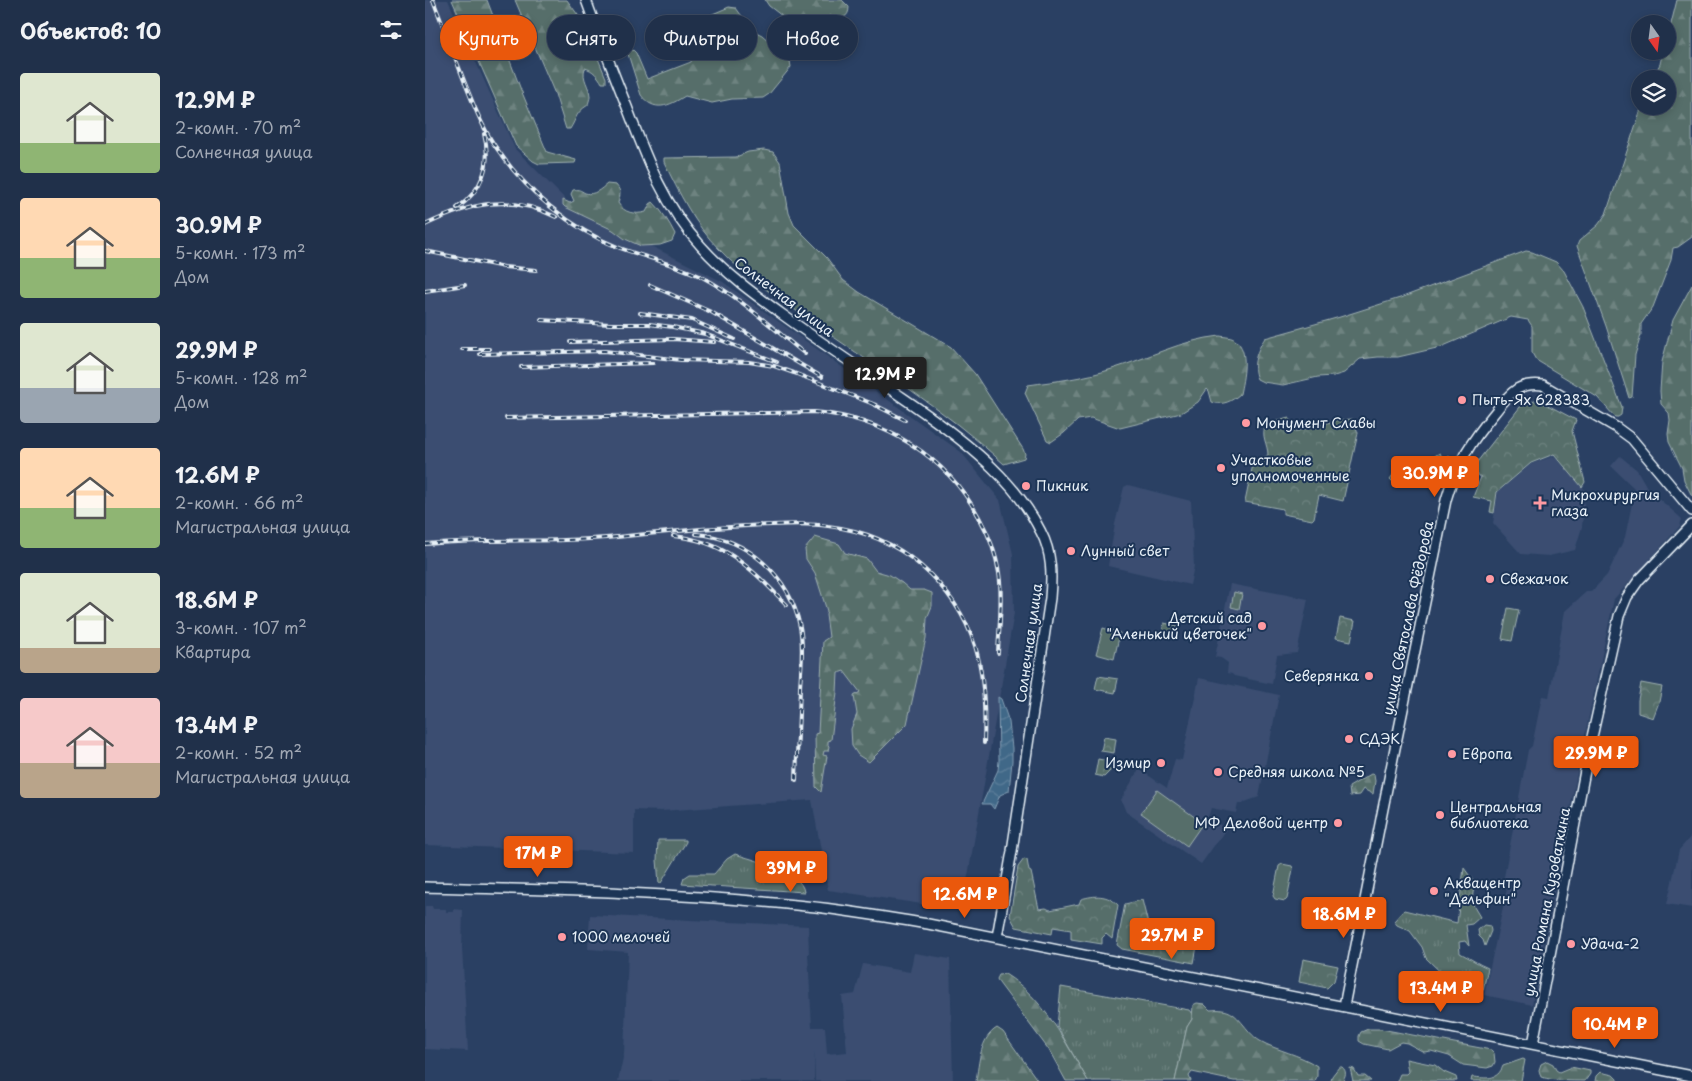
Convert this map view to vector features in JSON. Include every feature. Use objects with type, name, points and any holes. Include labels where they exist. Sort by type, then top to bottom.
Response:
[{"type":"street","name":"Солнечная улица","points":[[586,0],[650,168],[670,205],[701,247],[754,294],[891,389],[970,447],[1013,490],[1041,532],[1049,554],[1051,569],[1050,598],[1011,859],[997,937]]},
{"type":"street","name":"улица Святослава Фёдорова","points":[[1344,1006],[1446,500],[1457,467],[1474,439],[1504,401],[1517,389],[1535,384],[1543,385],[1588,410],[1632,439],[1692,511]]},
{"type":"street","name":"улица Романа Кузоваткина","points":[[1533,1044],[1588,755],[1619,616],[1627,597],[1639,580],[1692,525]]},
{"type":"street","points":[[425,887],[600,892],[795,905],[928,924],[1692,1076]]},
{"type":"shaded area","points":[[425,0],[448,0],[455,15],[440,15],[440,60],[475,60],[515,149],[573,207],[723,282],[961,452],[1000,500],[1013,554],[1014,613],[962,910],[828,890],[812,800],[661,811],[634,810],[634,853],[425,845]]},
{"type":"shaded area","name":"Микрохирургия глаза","points":[[1554,456],[1585,490],[1582,527],[1575,550],[1549,556],[1521,554],[1493,523],[1498,492],[1531,464]]},
{"type":"shaded area","points":[[1620,456],[1637,470],[1648,489],[1682,519],[1680,526],[1614,599],[1580,758],[1532,1005],[1484,995],[1508,884],[1503,882],[1528,750],[1532,746],[1542,696],[1549,697],[1565,611],[1586,592],[1591,592],[1607,575],[1625,537],[1635,489],[1611,466]]},
{"type":"shaded area","points":[[1128,485],[1191,501],[1194,566],[1190,585],[1108,566],[1124,487]]},
{"type":"shaded area","name":"Детский сад \"Аленький цветочек\"","points":[[1230,584],[1308,599],[1297,653],[1277,655],[1272,684],[1227,673],[1228,663],[1221,658],[1215,657]]},
{"type":"shaded area","name":"Средняя школа №5","points":[[1199,678],[1279,695],[1259,797],[1243,804],[1238,804],[1236,813],[1211,808],[1208,817],[1226,829],[1201,864],[1126,812],[1121,800],[1139,769],[1167,788],[1175,759],[1182,760]]},
{"type":"shaded area","points":[[1692,835],[1692,908],[1667,904],[1679,850]]},
{"type":"shaded area","points":[[425,906],[432,906],[433,909],[446,909],[446,912],[454,912],[454,909],[463,910],[462,948],[468,1051],[425,1049]]},
{"type":"shaded area","points":[[590,915],[808,926],[812,1027],[825,1027],[827,1054],[847,1052],[842,996],[855,994],[863,964],[910,972],[914,953],[950,959],[953,1081],[815,1081],[814,1051],[814,1081],[618,1081],[624,1053],[628,952],[588,949]]},
{"type":"green space","points":[[452,0],[487,0],[493,15],[459,15]]},
{"type":"green space","points":[[515,0],[567,0],[578,15],[547,15],[547,60],[599,60],[606,78],[606,83],[602,83],[595,74],[585,68],[584,76],[590,93],[590,99],[588,105],[578,113],[570,129],[566,129],[555,94],[537,52],[537,15],[521,15]]},
{"type":"green space","points":[[765,0],[842,0],[849,7],[849,11],[847,15],[781,15],[769,6]]},
{"type":"green space","points":[[1677,0],[1692,0],[1692,237],[1678,247],[1673,248],[1671,260],[1653,307],[1641,324],[1641,335],[1635,355],[1632,397],[1629,398],[1606,326],[1577,246],[1579,241],[1598,225],[1606,214],[1639,115],[1676,115],[1676,70],[1657,70],[1661,60],[1676,60],[1676,15],[1673,15]]},
{"type":"green space","points":[[729,7],[736,8],[741,15],[710,15]]},
{"type":"green space","points":[[757,32],[767,40],[767,60],[790,60],[791,67],[769,94],[763,98],[732,99],[712,103],[685,96],[673,103],[656,106],[646,101],[641,95],[630,60],[635,60],[635,52],[647,79],[691,62],[692,60],[757,60]]},
{"type":"green space","points":[[478,60],[510,60],[547,152],[576,160],[575,163],[539,164],[516,146]]},
{"type":"green space","points":[[764,150],[773,152],[780,162],[789,213],[794,225],[827,258],[843,280],[859,292],[951,347],[975,374],[1023,449],[1024,458],[1004,464],[957,424],[907,387],[750,277],[729,259],[702,230],[664,162],[664,158],[736,157],[748,152]]},
{"type":"green space","points":[[607,184],[618,187],[620,194],[618,203],[627,211],[634,213],[646,212],[653,202],[675,234],[672,241],[660,245],[641,246],[563,205],[563,200],[570,203],[574,201],[571,194],[573,190],[581,190],[591,194]]},
{"type":"green space","points":[[1526,251],[1556,262],[1564,271],[1583,307],[1622,407],[1621,415],[1618,417],[1615,417],[1597,397],[1536,360],[1532,353],[1532,326],[1528,320],[1511,317],[1441,347],[1398,357],[1360,359],[1344,373],[1334,376],[1318,377],[1283,385],[1263,382],[1257,379],[1255,363],[1265,338],[1400,298]]},
{"type":"green space","points":[[1692,285],[1692,496],[1684,480],[1682,468],[1669,442],[1669,413],[1661,404],[1660,391],[1662,362],[1673,320]]},
{"type":"green space","points":[[1220,336],[1235,340],[1243,351],[1244,358],[1244,373],[1240,394],[1227,402],[1212,402],[1207,389],[1198,402],[1181,413],[1120,428],[1091,418],[1078,420],[1051,442],[1047,440],[1025,393],[1028,385],[1091,375],[1192,341]]},
{"type":"green space","points":[[1538,400],[1576,420],[1572,431],[1585,482],[1582,487],[1554,454],[1531,463],[1497,492],[1494,513],[1490,512],[1492,501],[1473,497],[1481,477],[1470,471],[1520,407]]},
{"type":"green space","points":[[1289,418],[1294,432],[1338,420],[1353,419],[1358,433],[1343,501],[1319,495],[1312,520],[1283,514],[1283,509],[1245,502],[1253,464],[1268,455],[1264,436],[1266,424]]},
{"type":"green space","points":[[1440,453],[1444,461],[1449,456],[1452,462],[1447,478],[1435,473],[1429,461]]},
{"type":"green space","points":[[1395,472],[1404,474],[1408,479],[1401,483],[1393,482],[1390,479]]},
{"type":"green space","points":[[815,537],[839,544],[845,553],[867,559],[876,571],[890,575],[910,590],[924,590],[932,593],[932,606],[927,618],[926,638],[907,724],[869,762],[858,755],[852,746],[851,729],[857,714],[854,696],[860,692],[844,671],[838,673],[831,740],[828,741],[828,751],[824,751],[823,755],[827,756],[821,792],[816,787],[815,734],[818,733],[823,641],[829,637],[827,611],[815,573],[806,559],[805,549]]},
{"type":"green space","points":[[1234,592],[1242,594],[1239,609],[1231,607]]},
{"type":"green space","points":[[1508,608],[1519,610],[1512,641],[1502,639]]},
{"type":"green space","points":[[1340,618],[1355,621],[1351,641],[1336,638]]},
{"type":"green space","points":[[1164,623],[1178,626],[1175,636],[1162,632]]},
{"type":"green space","points":[[1103,628],[1120,633],[1114,659],[1096,654]]},
{"type":"green space","points":[[1098,676],[1118,679],[1115,693],[1095,689]]},
{"type":"green space","points":[[1641,683],[1662,687],[1653,718],[1638,713]]},
{"type":"green space","points":[[1104,737],[1116,739],[1114,753],[1101,751]]},
{"type":"green space","points":[[1098,759],[1118,763],[1104,777],[1095,775]]},
{"type":"green space","points":[[1371,774],[1374,775],[1375,781],[1373,794],[1363,789],[1359,795],[1350,796],[1349,787]]},
{"type":"green space","points":[[1157,790],[1203,823],[1187,846],[1141,813]]},
{"type":"green space","points":[[658,840],[686,840],[661,883],[659,883],[657,860]]},
{"type":"green space","points":[[735,854],[786,872],[795,878],[804,892],[682,884],[684,878],[690,874],[714,874],[727,859]]},
{"type":"green space","points":[[1024,859],[1027,860],[1029,871],[1031,872],[1039,909],[1046,908],[1050,910],[1079,904],[1081,899],[1096,896],[1114,901],[1118,905],[1112,939],[1106,934],[1102,938],[1102,944],[1071,939],[1071,930],[1053,927],[1052,934],[1016,927],[1010,916],[1018,867]]},
{"type":"green space","points":[[1282,864],[1292,866],[1293,869],[1285,901],[1275,899],[1273,896],[1279,866]]},
{"type":"green space","points":[[1464,868],[1472,879],[1474,886],[1472,900],[1480,917],[1472,924],[1466,925],[1469,946],[1465,941],[1459,942],[1460,953],[1488,968],[1483,990],[1476,1000],[1464,995],[1426,958],[1422,947],[1410,931],[1397,925],[1394,921],[1404,910],[1457,923]]},
{"type":"green space","points":[[1142,900],[1148,924],[1153,931],[1192,923],[1197,946],[1194,963],[1122,949],[1117,945],[1125,904]]},
{"type":"green space","points":[[1484,925],[1490,926],[1491,931],[1485,946],[1478,930]]},
{"type":"green space","points":[[1303,959],[1338,966],[1334,981],[1327,988],[1299,982]]},
{"type":"green space","points":[[1005,974],[1019,984],[1043,1009],[1053,1022],[1088,1081],[1066,1081],[1049,1050],[999,983],[997,979],[999,975]]},
{"type":"green space","points":[[1061,987],[1189,1010],[1192,1014],[1192,1019],[1187,1027],[1175,1081],[1088,1081],[1057,1026]]},
{"type":"green space","points":[[1197,1003],[1204,1004],[1210,1010],[1228,1011],[1238,1018],[1260,1041],[1303,1058],[1317,1066],[1315,1081],[1234,1081],[1192,1072],[1189,1076],[1191,1081],[1175,1081],[1187,1027],[1192,1019],[1193,1005]]},
{"type":"green space","points":[[997,1028],[1003,1032],[1038,1081],[976,1081],[979,1059],[984,1044],[991,1032]]},
{"type":"green space","points":[[1368,1029],[1381,1029],[1491,1050],[1494,1053],[1495,1062],[1493,1066],[1487,1068],[1463,1065],[1449,1056],[1431,1051],[1424,1052],[1407,1043],[1401,1042],[1388,1049],[1364,1044],[1359,1041],[1359,1036],[1361,1032]]},
{"type":"green space","points":[[1406,1059],[1435,1065],[1444,1072],[1456,1077],[1457,1081],[1397,1081],[1400,1074],[1408,1072]]},
{"type":"green space","points":[[1525,1060],[1521,1081],[1471,1081],[1472,1077],[1487,1078],[1495,1076],[1501,1071],[1503,1066]]},
{"type":"green space","points":[[1547,1061],[1553,1064],[1559,1072],[1571,1067],[1590,1071],[1590,1074],[1585,1081],[1557,1080],[1541,1077],[1539,1070],[1541,1064]]},
{"type":"green space","points":[[1339,1067],[1345,1070],[1342,1081],[1331,1081],[1332,1076]]},
{"type":"green space","points":[[1350,1068],[1354,1069],[1358,1076],[1365,1076],[1371,1081],[1353,1081]]},
{"type":"green space","points":[[1600,1072],[1613,1075],[1617,1081],[1595,1081],[1596,1076]]},
{"type":"water","points":[[998,697],[1001,699],[1009,722],[1012,761],[1009,791],[1000,795],[994,809],[990,804],[982,804],[998,770]]},
{"type":"railway","points":[[433,0],[485,130],[507,162],[535,193],[566,219],[602,240],[620,248],[682,268],[716,285],[742,303],[805,354]]},
{"type":"railway","points":[[457,208],[473,193],[483,176],[487,156],[484,134]]},
{"type":"railway","points":[[425,225],[474,206],[506,203],[522,205],[556,217]]},
{"type":"railway","points":[[425,251],[504,267],[536,270]]},
{"type":"railway","points":[[425,291],[465,285]]},
{"type":"railway","points":[[650,285],[711,312],[822,377]]},
{"type":"railway","points":[[640,313],[692,320],[734,339]]},
{"type":"railway","points":[[541,320],[649,324],[673,327],[705,334],[777,362]]},
{"type":"railway","points":[[570,342],[673,339],[714,342]]},
{"type":"railway","points":[[462,349],[489,349]]},
{"type":"railway","points":[[480,354],[605,351],[681,360],[749,362],[774,366],[876,405]]},
{"type":"railway","points":[[521,367],[653,363]]},
{"type":"railway","points":[[871,403],[905,420]]},
{"type":"railway","points":[[506,418],[814,412],[865,422],[889,432],[911,444],[950,477],[966,497],[983,525],[994,552],[1000,583],[1001,603],[998,653]]},
{"type":"railway","points":[[425,544],[470,541],[606,538],[710,528],[793,524],[814,524],[866,534],[889,544],[921,566],[955,604],[967,625],[975,646],[980,668],[983,692],[984,743]]},
{"type":"railway","points":[[696,534],[715,537],[733,543],[764,563],[787,592],[795,609],[800,627],[802,650],[796,780]]},
{"type":"railway","points":[[673,536],[709,544],[737,559],[787,605]]},
{"type":"place","name":"Пыть-Ях 628383","points":[[1462,400]]},
{"type":"place","name":"Монумент Славы","points":[[1246,423]]},
{"type":"place","name":"Участковые уполномоченные","points":[[1221,468]]},
{"type":"place","name":"Пикник","points":[[1026,486]]},
{"type":"place","name":"Микрохирургия глаза","points":[[1540,503]]},
{"type":"place","name":"Лунный свет","points":[[1071,551]]},
{"type":"place","name":"Свежачок","points":[[1490,579]]},
{"type":"place","name":"Детский сад \"Аленький цветочек\"","points":[[1262,626]]},
{"type":"place","name":"Северянка","points":[[1369,676]]},
{"type":"place","name":"СДЭК","points":[[1349,739]]},
{"type":"place","name":"Европа","points":[[1452,754]]},
{"type":"place","name":"Измир","points":[[1161,763]]},
{"type":"place","name":"Средняя школа №5","points":[[1218,772]]},
{"type":"place","name":"Центральная библиотека","points":[[1440,815]]},
{"type":"place","name":"МФ Деловой центр","points":[[1338,823]]},
{"type":"place","name":"Аквацентр \"Дельфин\"","points":[[1434,891]]},
{"type":"place","name":"1000 мелочей","points":[[562,937]]},
{"type":"place","name":"Удача-2","points":[[1571,944]]}]
